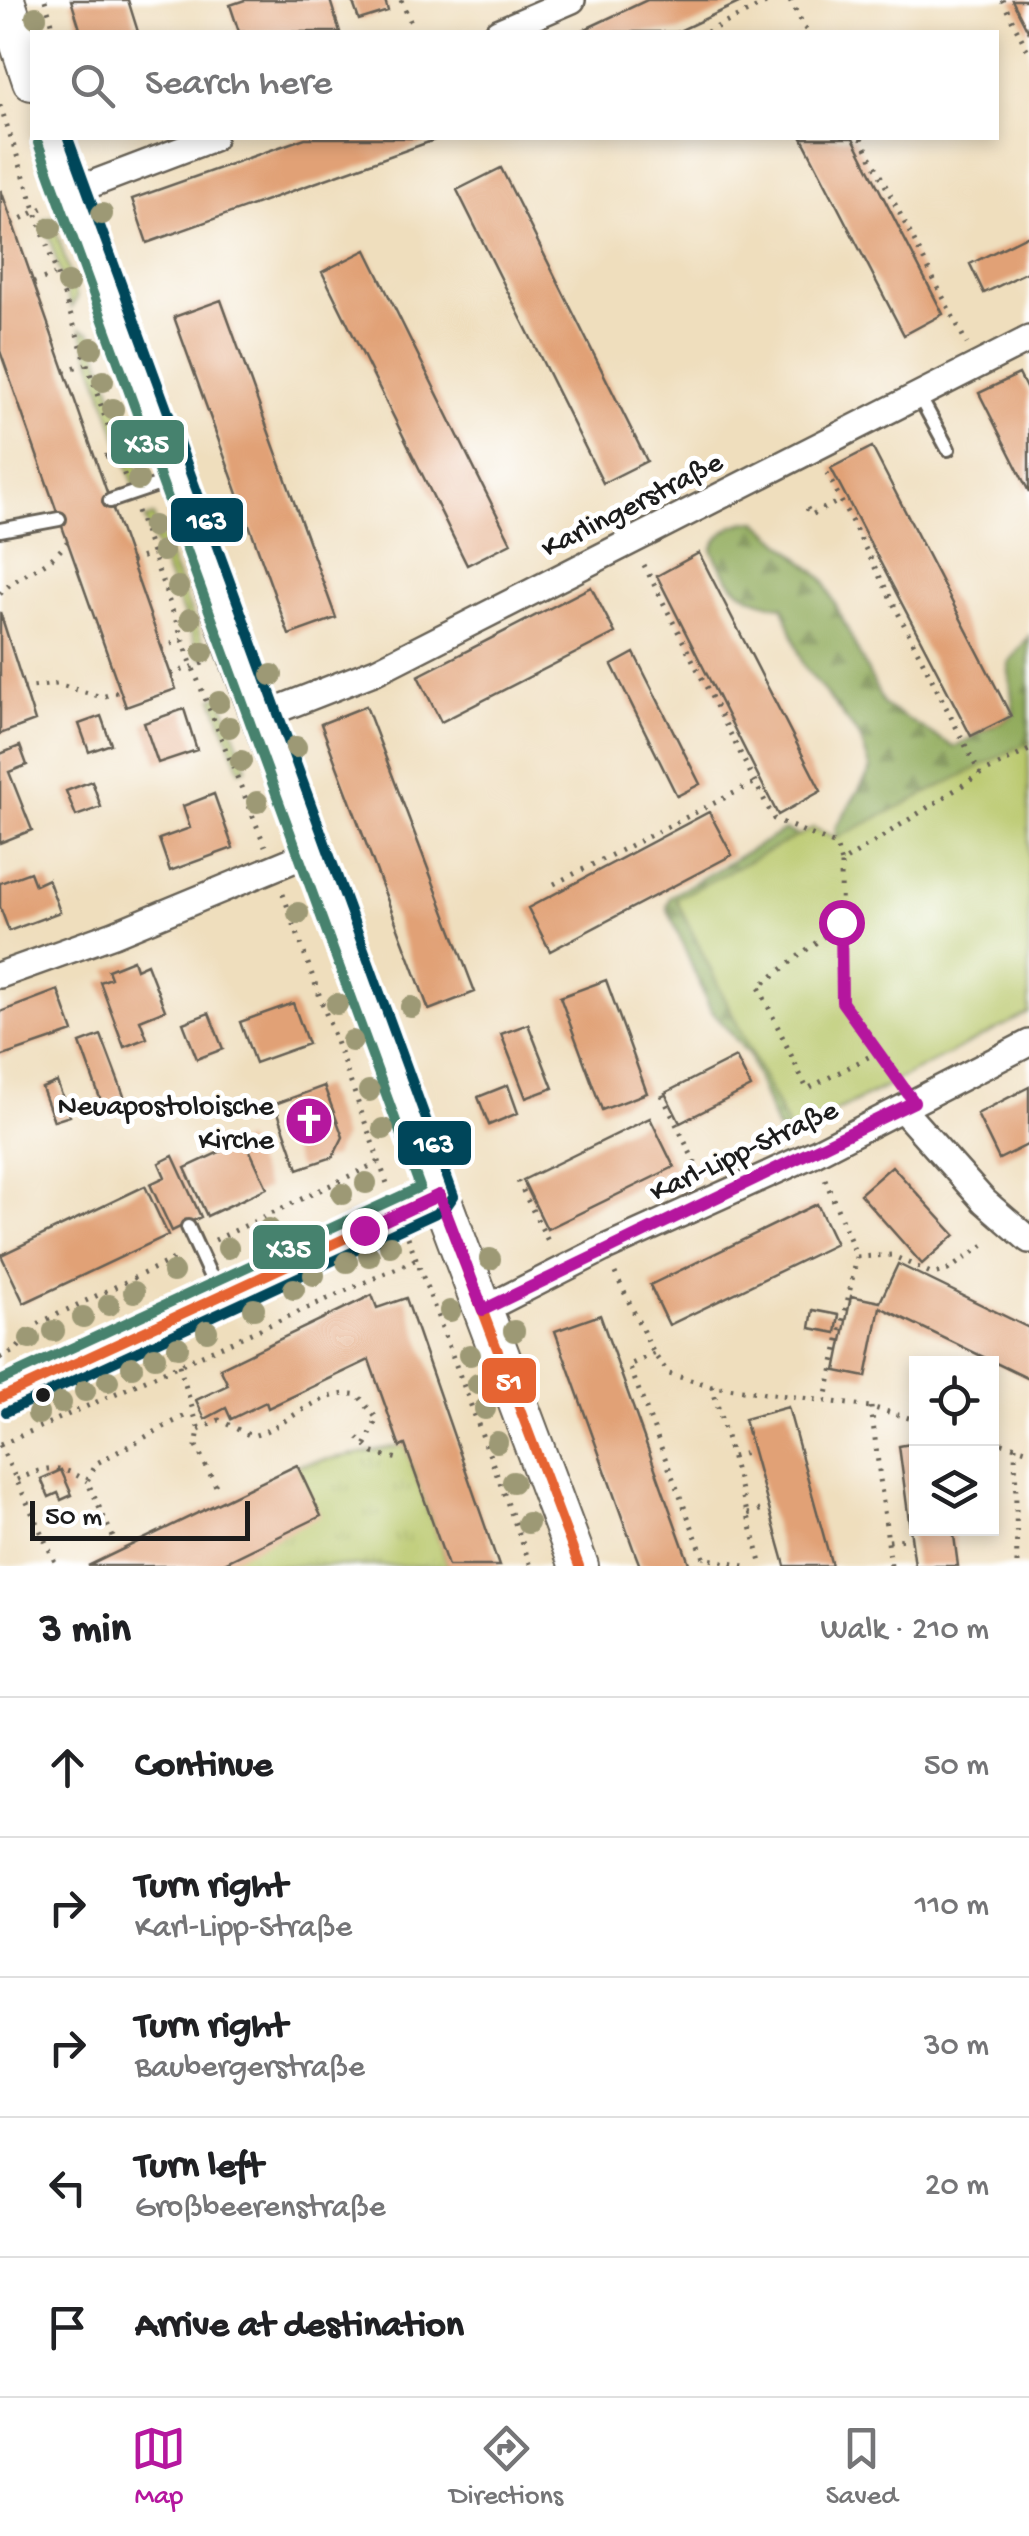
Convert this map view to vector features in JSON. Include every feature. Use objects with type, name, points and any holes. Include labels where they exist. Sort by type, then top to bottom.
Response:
[{"type":"street","points":[[5,0],[30,74]]},
{"type":"street","points":[[503,30],[572,0]]},
{"type":"street","points":[[53,140],[260,716],[579,1566]]},
{"type":"street","points":[[71,192],[207,140]]},
{"type":"street","name":"Karlingerstraße","points":[[260,716],[376,670],[1029,339]]},
{"type":"street","points":[[0,976],[114,934],[312,852]]},
{"type":"street","name":"Karl-Lipp-Straße","points":[[483,1310],[603,1248],[815,1153],[1029,1043]]},
{"type":"street","points":[[908,1106],[1020,1233]]},
{"type":"street","points":[[0,1398],[439,1195]]},
{"type":"lane","points":[[918,394],[948,449]]},
{"type":"lane","points":[[110,501],[174,479]]},
{"type":"lane","points":[[0,530],[59,519]]},
{"type":"lane","points":[[188,1227],[220,1297]]},
{"type":"path","points":[[45,0],[54,30]]},
{"type":"path","points":[[402,0],[414,30]]},
{"type":"path","points":[[711,30],[772,0]]},
{"type":"path","points":[[790,0],[805,30]]},
{"type":"path","points":[[1002,0],[1029,53]]},
{"type":"path","points":[[0,105],[182,640],[273,868],[380,1162]]},
{"type":"path","points":[[862,140],[978,365]]},
{"type":"path","points":[[12,223],[34,214]]},
{"type":"path","points":[[33,282],[55,275]]},
{"type":"path","points":[[64,372],[86,364]]},
{"type":"path","points":[[95,460],[117,452]]},
{"type":"path","points":[[824,466],[980,774]]},
{"type":"path","points":[[807,508],[810,515],[841,500]]},
{"type":"path","points":[[0,594],[16,578],[52,563],[67,542]]},
{"type":"path","points":[[131,561],[152,554]]},
{"type":"path","points":[[640,559],[774,819],[836,845],[841,864],[842,1002],[878,1052],[908,1106]]},
{"type":"path","points":[[162,648],[182,640]]},
{"type":"path","points":[[23,688],[57,684],[102,697],[120,691]]},
{"type":"path","points":[[841,864],[980,774],[1029,750]]},
{"type":"path","points":[[554,884],[754,783]]},
{"type":"path","points":[[841,922],[759,987],[807,1089],[878,1052]]},
{"type":"path","points":[[662,1094],[704,1182]]},
{"type":"path","points":[[815,1153],[857,1257],[826,1400]]},
{"type":"path","points":[[518,1181],[555,1254]]},
{"type":"path","points":[[857,1257],[891,1255],[933,1274],[1020,1233]]},
{"type":"path","points":[[603,1248],[654,1354],[669,1374],[712,1386],[870,1407],[909,1418]]},
{"type":"path","points":[[56,1564],[1,1443],[418,1259],[530,1566]]},
{"type":"path","points":[[654,1354],[625,1366],[658,1438],[704,1558]]},
{"type":"path","points":[[180,1365],[189,1390],[190,1413],[199,1430],[196,1446],[217,1488]]},
{"type":"path","points":[[712,1386],[762,1566]]},
{"type":"path","points":[[199,1430],[219,1420],[251,1436],[262,1434],[302,1410],[345,1392],[358,1395],[377,1419],[365,1446]]},
{"type":"path","points":[[870,1407],[891,1566]]},
{"type":"path","points":[[86,1481],[98,1463],[190,1413]]},
{"type":"path","points":[[358,1438],[365,1446],[398,1460]]},
{"type":"path","points":[[647,1441],[658,1438]]},
{"type":"path","points":[[999,1442],[1029,1451]]},
{"type":"path","points":[[1014,1446],[1017,1566]]},
{"type":"path","points":[[732,1457],[750,1452]]},
{"type":"path","points":[[16,1481],[48,1465],[63,1466],[86,1481],[113,1537]]},
{"type":"path","points":[[668,1496],[678,1492]]},
{"type":"path","points":[[748,1514],[766,1508]]},
{"type":"path","points":[[888,1542],[906,1539]]},
{"type":"path","points":[[696,1566],[704,1558]]},
{"type":"path","points":[[704,1558],[745,1566]]},
{"type":"green space","points":[[52,217],[77,298],[71,308],[44,220]]},
{"type":"green space","points":[[81,329],[91,333],[144,484],[135,488]]},
{"type":"green space","points":[[153,516],[208,655],[201,658],[145,519]]},
{"type":"green space","points":[[757,521],[823,579],[884,705],[954,747],[1014,715],[1008,664],[1029,636],[1029,745],[847,897],[835,829],[871,770],[860,737],[803,665],[783,607],[746,595],[725,574],[712,550],[729,528]]},
{"type":"green space","points":[[220,695],[247,767],[240,770],[213,698]]},
{"type":"green space","points":[[1029,742],[1029,1013],[791,1134],[676,899],[813,828],[837,838]]},
{"type":"green space","points":[[785,830],[830,848],[883,1067],[892,1084],[789,1135],[777,1130],[749,1055],[710,1009],[667,907],[671,896]]},
{"type":"green space","points":[[405,1445],[448,1566],[218,1566],[297,1465]]},
{"type":"building","points":[[71,0],[128,0],[137,30],[80,30]]},
{"type":"building","points":[[245,0],[330,0],[339,30],[238,30],[230,5]]},
{"type":"building","points":[[352,0],[385,0],[388,11],[359,20]]},
{"type":"building","points":[[647,0],[745,0],[681,30],[583,30]]},
{"type":"building","points":[[1012,0],[1029,0],[1029,33]]},
{"type":"building","points":[[299,140],[434,140],[147,243],[132,199]]},
{"type":"building","points":[[803,140],[854,140],[943,314],[904,335]]},
{"type":"building","points":[[501,168],[647,461],[603,483],[457,190]]},
{"type":"building","points":[[1,190],[176,689],[126,707],[0,351]]},
{"type":"building","points":[[1029,235],[1029,271],[984,293],[970,264]]},
{"type":"building","points":[[366,250],[511,543],[467,565],[322,272]]},
{"type":"building","points":[[221,300],[336,618],[289,635],[174,317]]},
{"type":"building","points":[[1019,374],[1029,394],[1029,492],[979,393]]},
{"type":"building","points":[[872,447],[1011,716],[971,736],[831,468]]},
{"type":"building","points":[[699,553],[821,791],[778,815],[657,576]]},
{"type":"building","points":[[591,587],[615,633],[441,722],[418,676]]},
{"type":"building","points":[[0,612],[35,721],[0,734]]},
{"type":"building","points":[[634,653],[700,784],[677,796],[612,665]]},
{"type":"building","points":[[366,706],[475,992],[429,1010],[321,724]]},
{"type":"building","points":[[184,709],[197,750],[158,763],[144,723]]},
{"type":"building","points":[[101,716],[111,744],[89,752],[79,724]]},
{"type":"building","points":[[20,746],[27,765],[9,772],[32,830],[0,843],[0,754]]},
{"type":"building","points":[[92,781],[101,807],[76,816],[66,791]]},
{"type":"building","points":[[214,794],[233,848],[170,871],[159,839],[190,828],[183,806]]},
{"type":"building","points":[[709,812],[732,855],[550,951],[528,908]]},
{"type":"building","points":[[30,872],[35,885],[48,879],[60,912],[9,931],[0,907],[0,883]]},
{"type":"building","points":[[133,960],[136,969],[147,964],[165,1010],[140,1020],[147,1038],[124,1047],[100,982],[111,978],[108,970]]},
{"type":"building","points":[[606,980],[647,1093],[602,1110],[560,997]]},
{"type":"building","points":[[58,990],[73,1032],[0,1057],[0,1012]]},
{"type":"building","points":[[293,1003],[308,1044],[255,1063],[240,1022]]},
{"type":"building","points":[[209,1013],[223,1049],[197,1059],[183,1023]]},
{"type":"building","points":[[528,1024],[553,1088],[526,1098],[501,1034]]},
{"type":"building","points":[[101,1035],[124,1096],[102,1104],[80,1043]]},
{"type":"building","points":[[736,1057],[751,1087],[680,1123],[665,1093]]},
{"type":"building","points":[[57,1082],[70,1116],[54,1121],[42,1088]]},
{"type":"building","points":[[508,1085],[518,1113],[489,1125],[478,1097]]},
{"type":"building","name":"Neuapostoloische Kirche","points":[[324,1086],[343,1137],[333,1157],[298,1169],[275,1104]]},
{"type":"building","points":[[1029,1087],[1029,1144],[999,1159],[977,1114]]},
{"type":"building","points":[[650,1118],[674,1167],[547,1229],[523,1180]]},
{"type":"building","points":[[245,1140],[267,1188],[207,1216],[185,1168]]},
{"type":"building","points":[[173,1156],[201,1217],[172,1231],[150,1184],[165,1177],[159,1163]]},
{"type":"building","points":[[892,1166],[955,1235],[922,1264],[860,1194]]},
{"type":"building","points":[[145,1186],[168,1235],[24,1303],[1,1255]]},
{"type":"building","points":[[817,1204],[836,1244],[669,1325],[650,1285]]},
{"type":"building","points":[[898,1264],[1029,1328],[1029,1379],[999,1365],[999,1356],[981,1356],[880,1307],[866,1377],[836,1371],[851,1296],[880,1302]]},
{"type":"building","points":[[372,1295],[377,1308],[406,1298],[499,1566],[448,1566],[405,1445],[400,1447],[369,1360],[268,1408],[266,1402],[231,1419],[226,1408],[205,1419],[196,1400],[228,1385],[220,1368]]},
{"type":"building","points":[[813,1310],[839,1315],[836,1333],[810,1328]]},
{"type":"building","points":[[600,1315],[690,1566],[640,1566],[555,1331]]},
{"type":"building","points":[[788,1407],[832,1566],[785,1566],[744,1419]]},
{"type":"building","points":[[909,1444],[909,1521],[899,1446]]},
{"type":"building","points":[[297,1465],[321,1516],[218,1566],[88,1566]]},
{"type":"building","points":[[61,1470],[72,1495],[61,1500],[58,1493],[49,1497],[41,1479]]},
{"type":"building","points":[[911,1536],[954,1536],[958,1566],[915,1566]]},
{"type":"transit line","name":"163","points":[[6,1412],[445,1209],[454,1196],[69,140]]},
{"type":"transit line","name":"X35","points":[[0,1381],[420,1187],[38,143]]},
{"type":"transit line","name":"51","points":[[439,1195],[579,1566]]},
{"type":"transit line","name":"51","points":[[0,1398],[439,1195]]},
{"type":"place","name":"Neuapostoloische Kirche","points":[[309,1121]]},
{"type":"route","points":[[364,1230],[439,1195],[483,1310],[603,1248],[815,1153],[914,1102],[842,1002],[841,922]]}]
